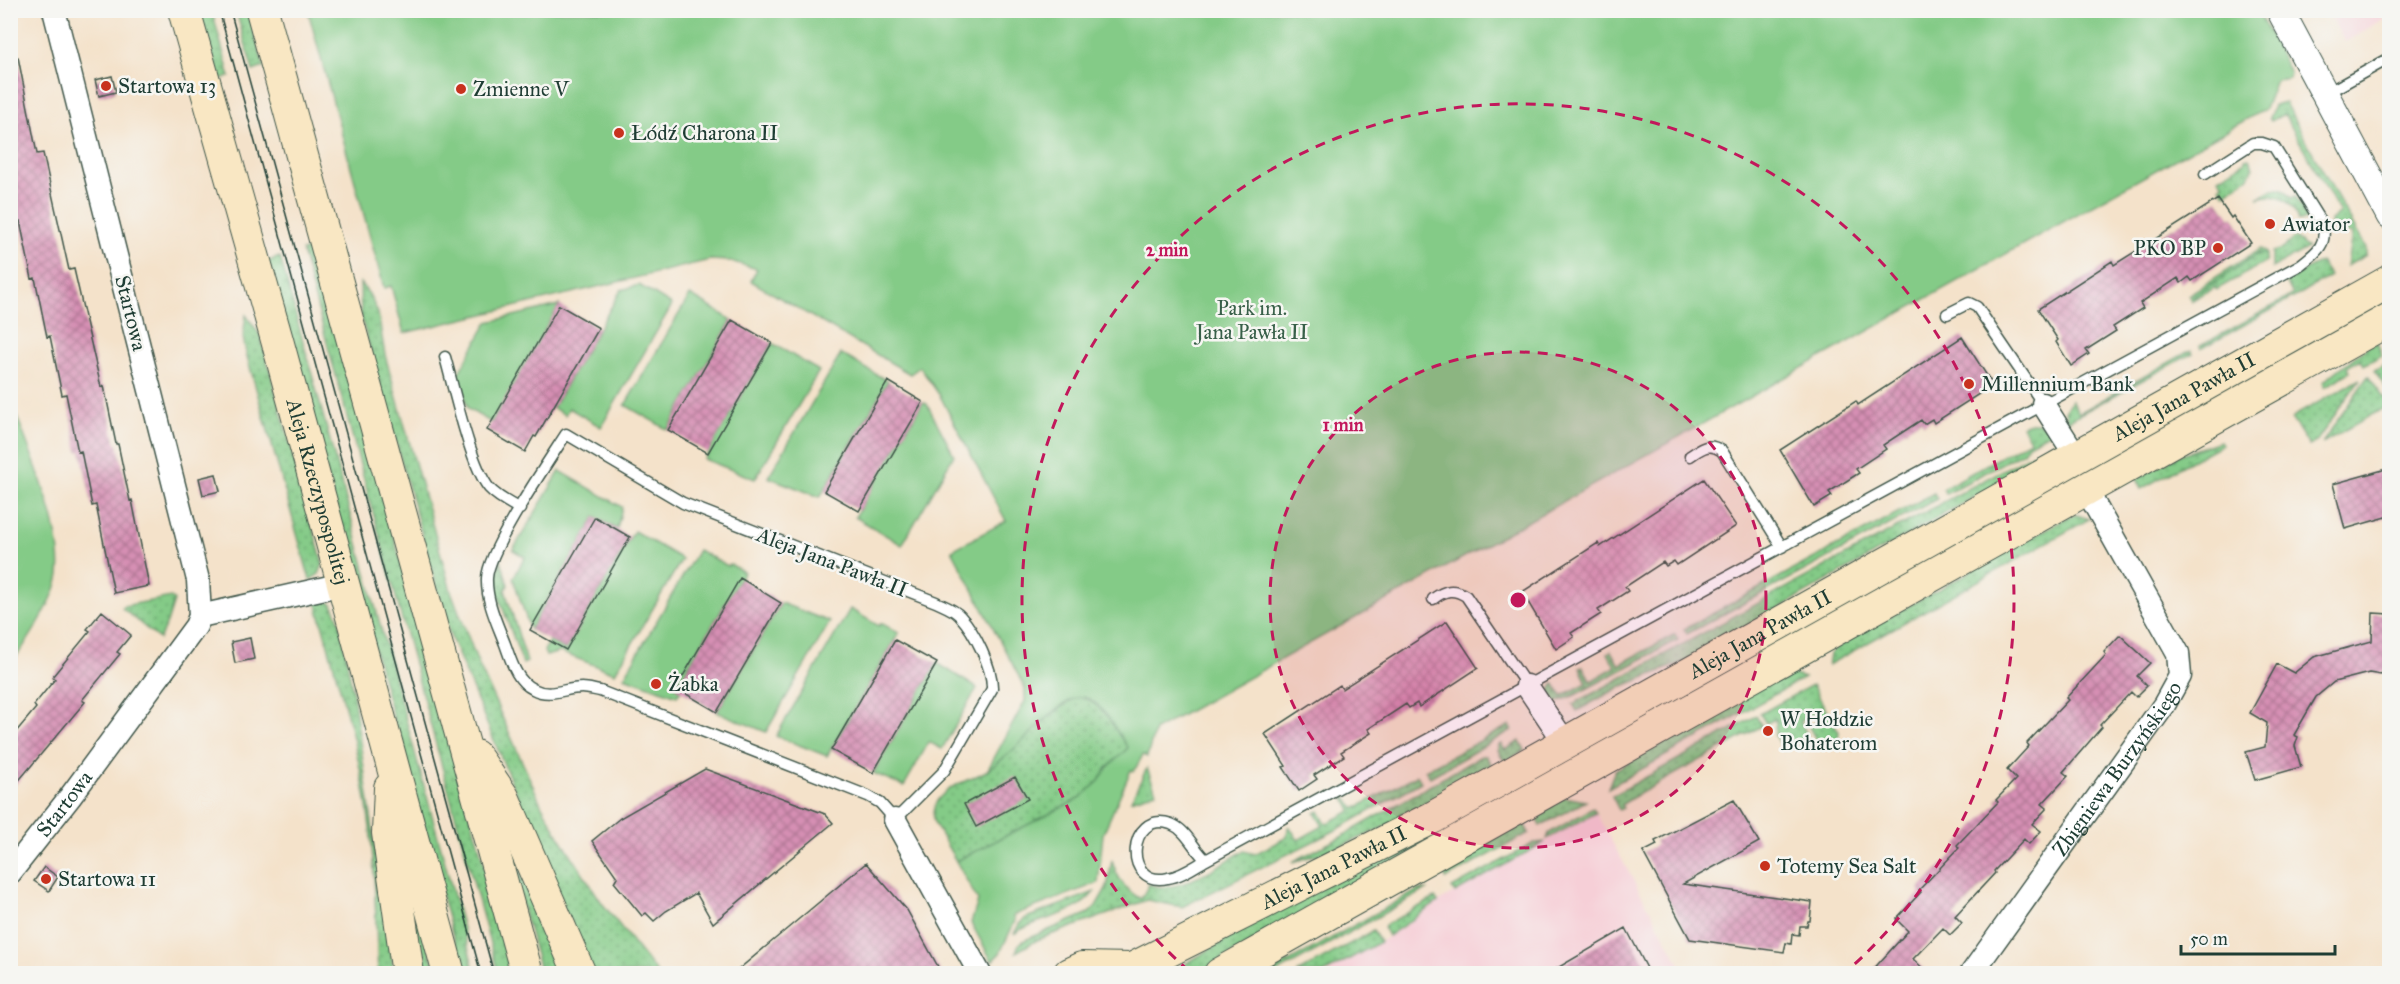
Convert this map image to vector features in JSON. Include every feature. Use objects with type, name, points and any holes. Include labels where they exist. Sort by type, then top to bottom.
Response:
[{"type":"main road","name":"Aleja Rzeczypospolitej","points":[[184,10],[277,340],[449,974]]},
{"type":"main road","points":[[262,10],[527,974]]},
{"type":"main road","name":"Aleja Jana Pawła II","points":[[1126,971],[1432,818],[2390,281]]},
{"type":"main road","name":"Aleja Jana Pawła II","points":[[1220,974],[2390,319]]},
{"type":"main road","points":[[2076,456],[2086,489]]},
{"type":"main road","points":[[462,738],[503,797],[580,974]]},
{"type":"main road","points":[[392,760],[388,833],[408,974]]},
{"type":"main road","points":[[1070,974],[1082,968],[1126,971]]},
{"type":"street","name":"Startowa","points":[[10,873],[154,683],[196,626],[200,616],[198,580],[54,10]]},
{"type":"street","points":[[2280,10],[2390,216]]},
{"type":"street","points":[[2043,404],[2076,456]]},
{"type":"street","name":"Zbigniewa Burzyńskiego","points":[[1971,974],[2164,705],[2180,676],[2178,653],[2086,489]]},
{"type":"street","points":[[200,616],[343,584]]},
{"type":"street","points":[[1527,686],[1566,744]]},
{"type":"street","name":"Aleja Jana Pawła II","points":[[895,820],[980,974]]},
{"type":"lane","points":[[2325,94],[2390,58]]},
{"type":"lane","points":[[1206,860],[1197,853],[1184,833],[1171,824],[1153,825],[1139,836],[1135,844],[1134,853],[1141,870],[1157,879],[1175,876],[1206,860],[1527,686],[2300,265],[2318,252],[2324,235],[2322,225],[2274,147],[2262,142],[2253,143],[2205,174]]},
{"type":"lane","points":[[1947,314],[1969,303],[1977,307],[2043,404]]},
{"type":"lane","points":[[444,357],[473,454],[482,476],[496,495],[520,509]]},
{"type":"lane","name":"Aleja Jana Pawła II","points":[[566,434],[683,503],[936,602],[959,614],[988,664],[992,688],[944,771],[895,820],[880,803],[868,796],[600,691],[583,688],[550,694],[531,689],[523,682],[515,670],[494,615],[488,596],[487,575],[493,556],[566,434]]},
{"type":"lane","points":[[1690,456],[1707,446],[1714,446],[1722,451],[1782,547]]},
{"type":"lane","points":[[1433,599],[1442,592],[1451,590],[1466,596],[1527,686]]},
{"type":"shaded area","points":[[2327,11],[2389,11],[2389,16],[2345,42]]},
{"type":"shaded area","points":[[1596,813],[1685,973],[1324,974],[1380,942],[1438,902]]},
{"type":"green space","name":"Park im. Jana Pawła II","points":[[2257,10],[2290,73],[2289,78],[2276,80],[2265,109],[1155,730],[1147,757],[1143,755],[1134,771],[1131,770],[1103,834],[1098,883],[1014,915],[1015,921],[1000,953],[992,961],[971,923],[978,901],[956,861],[1079,799],[1099,781],[1107,768],[1128,748],[1098,706],[1087,698],[1079,697],[1050,715],[987,771],[1025,701],[1025,688],[952,550],[1006,521],[940,396],[920,367],[910,374],[751,281],[757,269],[730,261],[710,260],[404,333],[391,286],[384,288],[308,11]]},
{"type":"green space","points":[[198,11],[212,11],[230,77],[220,79]]},
{"type":"green space","points":[[236,11],[248,11],[264,67],[253,71]]},
{"type":"green space","points":[[2285,103],[2366,248],[2366,255],[2347,266],[2352,234],[2330,227],[2330,220],[2340,213],[2284,114],[2271,121],[2269,118],[2274,106]]},
{"type":"green space","points":[[2250,158],[2253,168],[2249,177],[2225,194],[2220,187],[2223,185],[2219,178],[2246,161],[2245,159]]},
{"type":"green space","points":[[2279,188],[2285,190],[2292,198],[2295,196],[2308,220],[2298,221],[2289,203],[2278,197],[2258,198]]},
{"type":"green space","points":[[2294,238],[2308,248],[2272,268],[2272,252],[2282,249]]},
{"type":"green space","points":[[314,247],[514,973],[498,973],[302,251]]},
{"type":"green space","points":[[2260,249],[2266,254],[2259,253],[2190,298],[2188,295]]},
{"type":"green space","points":[[2259,253],[2266,254],[2266,262],[2191,301],[2190,298]]},
{"type":"green space","points":[[280,257],[475,973],[463,973],[268,261]]},
{"type":"green space","points":[[2320,262],[2330,276],[2201,349],[2200,346],[2293,295],[2286,281]]},
{"type":"green space","points":[[360,283],[369,294],[378,313],[385,355],[451,591],[478,663],[541,804],[561,839],[602,903],[657,973],[591,973],[450,635],[361,317]]},
{"type":"green space","points":[[639,285],[672,305],[601,427],[569,408],[565,415],[553,408],[621,290]]},
{"type":"green space","points":[[690,295],[732,320],[668,430],[625,405]]},
{"type":"green space","points":[[559,305],[492,423],[468,409],[458,374],[488,322]]},
{"type":"green space","points":[[246,315],[260,335],[323,564],[319,574],[310,580],[246,353],[243,337]]},
{"type":"green space","points":[[2377,342],[2382,355],[2364,365],[2361,359],[2347,367],[2350,372],[2325,387],[2323,382],[2367,347]]},
{"type":"green space","points":[[772,343],[819,371],[755,479],[704,459]]},
{"type":"green space","points":[[2191,350],[2193,353],[2067,421],[2065,411],[2071,400],[2079,413]]},
{"type":"green space","points":[[841,354],[888,381],[820,497],[768,477]]},
{"type":"green space","points":[[2389,363],[2389,392],[2374,371]]},
{"type":"green space","points":[[2368,376],[2389,405],[2322,443]]},
{"type":"green space","points":[[2360,379],[2316,442],[2309,446],[2292,419],[2294,416]]},
{"type":"green space","points":[[10,399],[35,462],[51,511],[59,556],[59,575],[52,597],[25,645],[11,663]]},
{"type":"green space","points":[[923,402],[927,404],[954,455],[902,545],[855,517]]},
{"type":"green space","points":[[2039,423],[2051,432],[2028,444],[2023,452],[1946,494],[1943,489],[2030,440],[2022,426]]},
{"type":"green space","points":[[2220,441],[2222,444],[2141,489],[2136,479],[2179,455]]},
{"type":"green space","points":[[2054,442],[2048,455],[1686,661],[1618,688],[1577,711],[1573,704]]},
{"type":"green space","points":[[560,471],[622,507],[617,529],[595,517],[530,630],[513,578],[525,557],[513,550]]},
{"type":"green space","points":[[1934,493],[1937,499],[1687,634],[1684,629]]},
{"type":"green space","points":[[2077,515],[2089,519],[1828,665],[1830,654],[1837,646],[2070,516]]},
{"type":"green space","points":[[634,531],[682,559],[615,673],[560,652],[546,656],[544,651],[549,641],[566,650]]},
{"type":"green space","points":[[698,550],[744,572],[676,687],[680,691],[677,696],[624,677]]},
{"type":"green space","points":[[501,560],[508,585],[505,590],[527,662],[523,664],[496,589]]},
{"type":"green space","points":[[171,597],[174,601],[159,639],[122,608],[124,606]]},
{"type":"green space","points":[[326,600],[333,605],[340,623],[353,693],[394,973],[378,973],[369,821],[356,750],[316,601]]},
{"type":"green space","points":[[781,603],[830,622],[766,732],[717,712]]},
{"type":"green space","points":[[850,609],[879,626],[881,623],[899,633],[827,756],[776,736]]},
{"type":"green space","points":[[1675,634],[1678,640],[1575,695],[1551,705],[1548,694],[1554,683],[1562,696],[1587,683],[1580,668],[1583,667],[1591,681],[1615,667],[1608,653],[1611,651],[1619,665]]},
{"type":"green space","points":[[937,663],[977,688],[942,749],[929,742],[904,786],[873,773]]},
{"type":"green space","points":[[1784,675],[1804,678],[1608,788],[1615,770]]},
{"type":"green space","points":[[1812,685],[1839,732],[1837,744],[1828,737],[1818,743],[1809,727],[1818,721],[1813,713],[1800,721],[1808,736],[1783,750],[1775,736],[1776,719],[1766,723],[1760,714]]},
{"type":"green space","points":[[1077,697],[1086,699],[1100,709],[1128,748],[1107,768],[1099,781],[1079,799],[956,861],[934,823],[933,812],[937,801],[954,786],[988,770],[1053,713]]},
{"type":"green space","points":[[1756,716],[1762,726],[1632,798],[1621,805],[1623,808],[1619,810],[1612,796]]},
{"type":"green space","points":[[1510,725],[1512,730],[1430,777],[1425,770]]},
{"type":"green space","points":[[1520,741],[1525,750],[1505,762],[1498,750],[1499,745],[1501,744],[1505,750]]},
{"type":"green space","points":[[1481,756],[1486,756],[1493,768],[1369,834],[1292,862],[1343,836]]},
{"type":"green space","points":[[1147,768],[1156,792],[1131,800]]},
{"type":"green space","points":[[1417,775],[1421,782],[1338,829],[1182,907],[1147,900],[1039,939],[1016,952],[1019,944],[1025,940],[1089,913],[1107,887],[1112,860],[1122,883],[1141,899],[1149,884],[1160,887],[1185,883],[1211,871],[1244,851],[1255,854],[1287,837],[1288,827],[1298,840],[1323,826],[1315,813],[1319,811],[1326,824],[1351,811],[1344,797],[1346,796],[1354,809]]},
{"type":"green space","points":[[1505,791],[1510,798],[1197,973],[1169,974],[1251,924]]},
{"type":"green space","points":[[1565,797],[1586,801],[1540,826],[1534,814]]},
{"type":"green space","points":[[1593,808],[1596,813],[1547,839],[1549,833]]},
{"type":"green space","points":[[1522,820],[1529,833],[1446,879],[1444,872],[1449,863]]},
{"type":"green space","points":[[499,822],[563,973],[541,973]]},
{"type":"green space","points":[[1545,842],[1455,893],[1452,888],[1534,843]]},
{"type":"green space","points":[[406,863],[436,973],[421,973]]},
{"type":"green space","points":[[1418,890],[1426,890],[1276,973],[1268,973]]},
{"type":"green space","points":[[1094,892],[1077,907],[1014,934],[1019,924],[1026,918]]},
{"type":"green space","points":[[1435,898],[1438,902],[1388,936],[1384,929],[1385,925]]},
{"type":"green space","points":[[1373,931],[1380,942],[1324,973],[1297,973]]},
{"type":"building","points":[[18,57],[37,154],[43,153],[69,270],[74,269],[101,387],[104,386],[130,501],[132,500],[149,586],[114,593],[96,505],[92,506],[66,394],[62,395],[50,336],[47,337],[20,221],[16,222],[10,195],[10,58]]},
{"type":"building","name":"Startowa 13","points":[[112,76],[116,92],[99,96],[95,80]]},
{"type":"building","points":[[2218,199],[2231,218],[2233,216],[2251,243],[2192,281],[2189,277],[2181,283],[2178,278],[2140,303],[2143,308],[2113,327],[2116,331],[2086,350],[2089,354],[2071,366],[2038,309],[2112,261],[2114,265]]},
{"type":"building","points":[[559,305],[599,328],[525,452],[487,430]]},
{"type":"building","points":[[732,320],[772,343],[708,453],[668,430]]},
{"type":"building","points":[[1962,337],[1993,385],[1934,423],[1932,419],[1924,424],[1921,420],[1883,445],[1886,449],[1856,469],[1859,473],[1829,492],[1832,496],[1814,507],[1780,450],[1856,401],[1858,405]]},
{"type":"building","points":[[888,381],[923,402],[859,511],[824,491]]},
{"type":"building","points":[[2390,468],[2390,516],[2345,529],[2333,484]]},
{"type":"building","points":[[216,474],[220,491],[203,495],[199,478]]},
{"type":"building","points":[[1704,479],[1736,526],[1677,565],[1674,561],[1666,566],[1663,562],[1625,587],[1628,591],[1598,610],[1601,614],[1571,633],[1574,637],[1556,649],[1522,592],[1598,543],[1600,547]]},
{"type":"building","points":[[595,517],[630,537],[566,650],[530,630]]},
{"type":"building","points":[[740,578],[781,603],[717,712],[676,688]]},
{"type":"building","points":[[102,611],[131,635],[117,652],[120,654],[82,700],[85,702],[10,791],[10,739],[36,708],[34,705],[55,679],[52,677],[90,631],[87,629]]},
{"type":"building","points":[[2373,613],[2390,614],[2390,675],[2383,671],[2381,675],[2369,673],[2334,682],[2316,697],[2294,735],[2298,737],[2295,746],[2301,767],[2255,780],[2246,752],[2265,747],[2267,723],[2250,713],[2277,664],[2294,673],[2314,657],[2372,641]]},
{"type":"building","points":[[1447,621],[1478,668],[1419,707],[1417,703],[1409,708],[1406,704],[1368,729],[1371,733],[1341,752],[1344,756],[1314,775],[1317,779],[1299,791],[1265,734],[1340,685],[1342,689]]},
{"type":"building","points":[[2120,635],[2150,663],[2137,676],[2147,686],[2136,697],[2131,692],[2100,725],[2102,727],[2063,772],[2068,776],[2042,804],[2047,808],[2032,824],[2041,831],[2029,844],[2024,839],[1994,871],[1995,873],[1955,916],[1962,923],[1950,935],[1943,928],[1913,959],[1929,974],[1869,974],[1908,931],[1896,919],[1921,892],[1919,890],[1959,848],[1957,845],[1998,802],[1996,800],[2016,779],[2007,770],[2029,746],[2027,743],[2106,655],[2104,652]]},
{"type":"building","points":[[250,638],[254,659],[235,663],[231,642]]},
{"type":"building","points":[[895,640],[937,663],[873,773],[831,750]]},
{"type":"building","points":[[705,769],[825,814],[833,823],[713,923],[696,893],[654,921],[646,913],[642,916],[614,882],[617,877],[592,841],[620,818]]},
{"type":"building","points":[[1015,777],[1028,799],[976,827],[964,804]]},
{"type":"building","points":[[1734,800],[1759,842],[1683,884],[1812,902],[1810,921],[1807,926],[1800,926],[1799,935],[1792,934],[1791,944],[1786,943],[1784,952],[1690,939],[1643,852],[1657,845],[1655,841]]},
{"type":"building","points":[[866,863],[907,910],[942,974],[733,974]]},
{"type":"building","name":"Startowa 11","points":[[44,867],[58,877],[49,891],[34,881]]},
{"type":"building","points":[[1626,928],[1650,974],[1547,974]]},
{"type":"tram line","points":[[219,10],[481,974]]},
{"type":"tram line","points":[[230,10],[494,974]]},
{"type":"place","name":"Startowa 13","points":[[106,86]]},
{"type":"place","name":"Zmienne V","points":[[461,89]]},
{"type":"place","name":"Łódź Charona II","points":[[619,133]]},
{"type":"place","name":"Awiator","points":[[2270,224]]},
{"type":"place","name":"PKO BP","points":[[2218,248]]},
{"type":"place","name":"Millennium Bank","points":[[1969,384]]},
{"type":"place","name":"Żabka","points":[[656,684]]},
{"type":"place","name":"W Hołdzie Bohaterom","points":[[1768,731]]},
{"type":"place","name":"Totemy Sea Salt","points":[[1765,866]]},
{"type":"place","name":"Startowa 11","points":[[46,879]]}]
